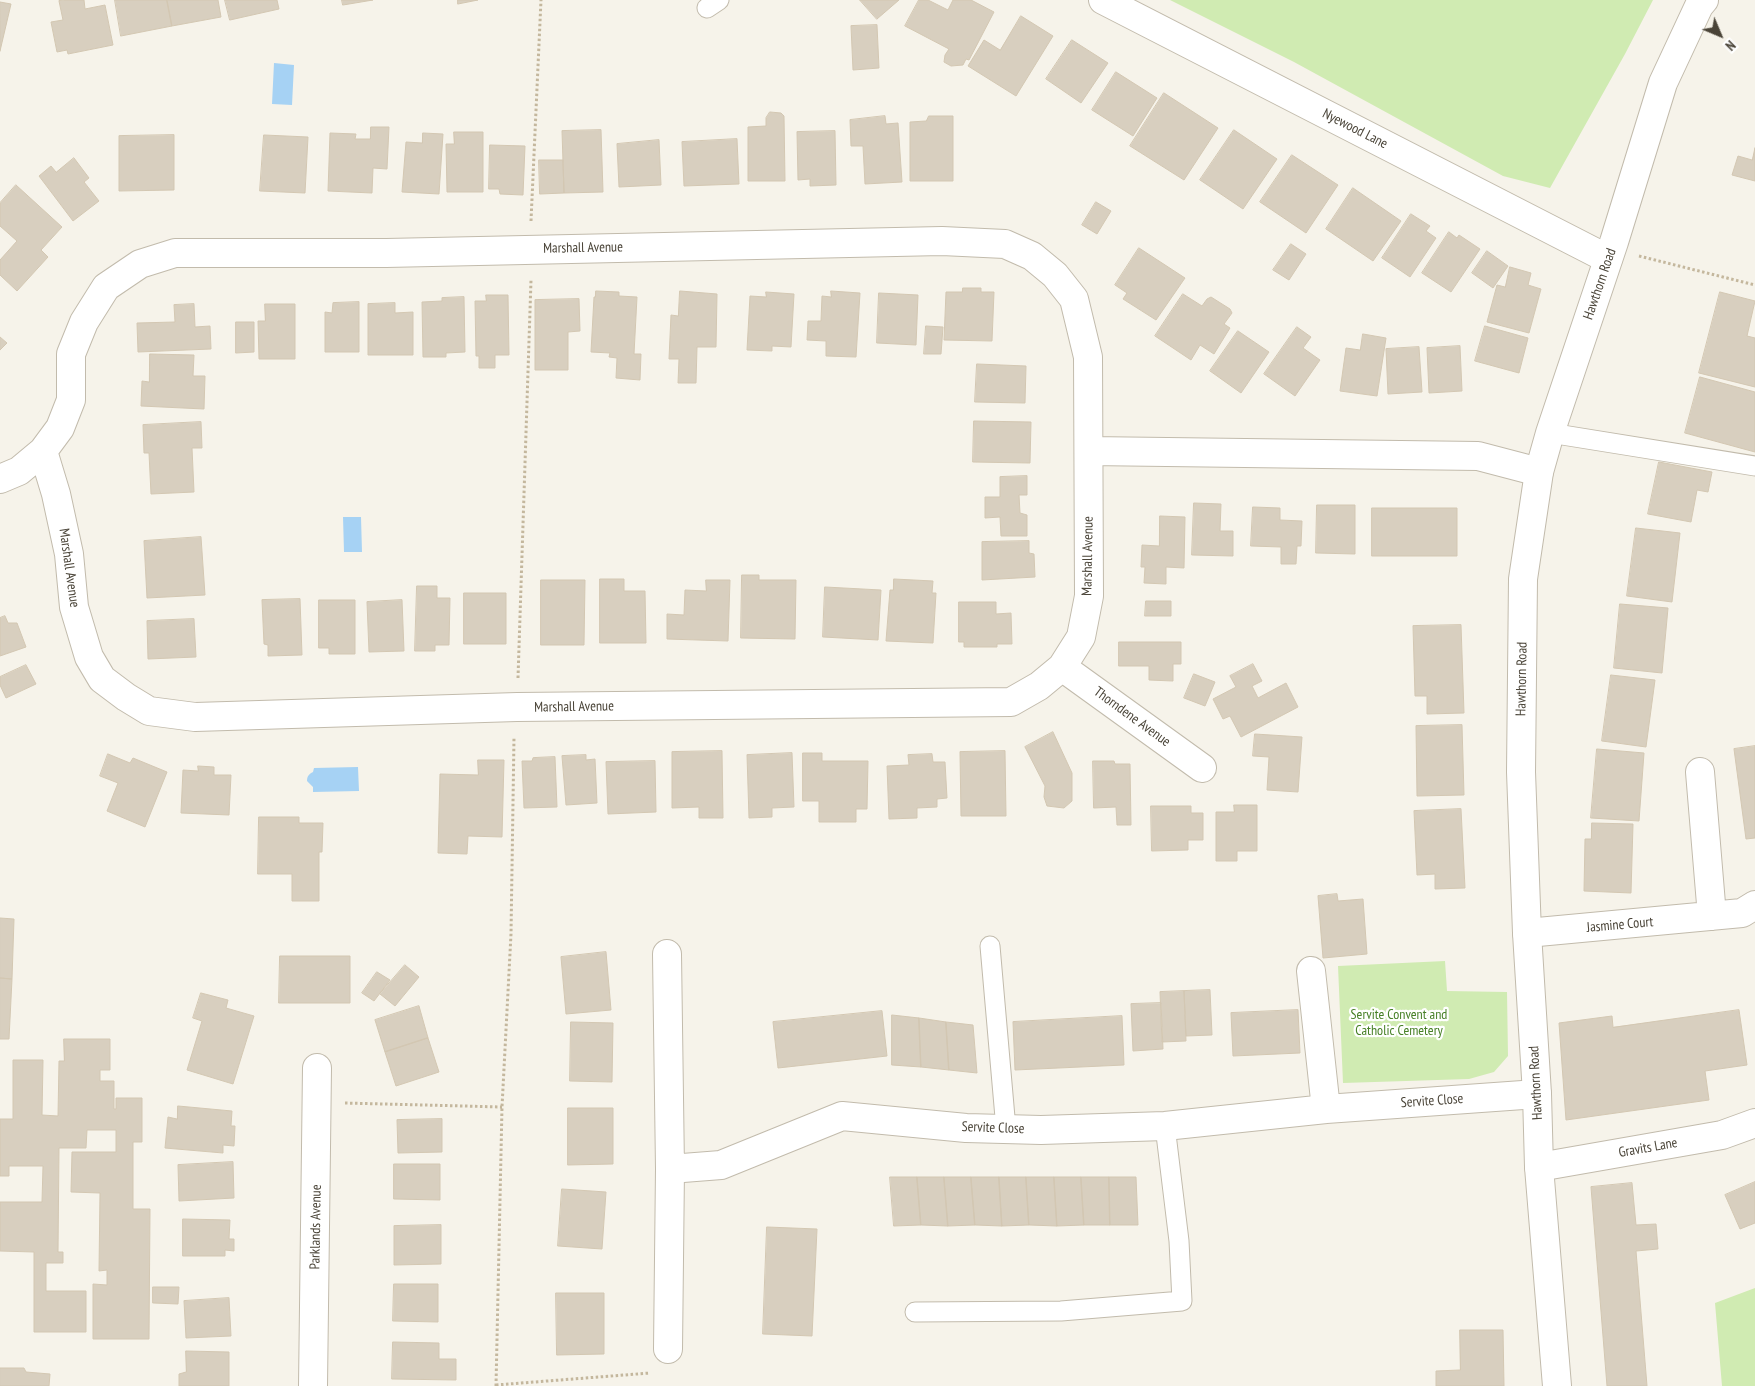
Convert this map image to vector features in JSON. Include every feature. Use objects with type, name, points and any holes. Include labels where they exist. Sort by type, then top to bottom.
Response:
[{"type":"street","name":"Nyewood Lane","points":[[1103,0],[1611,251]]},
{"type":"street","name":"Hawthorn Road","points":[[1557,1386],[1539,1167],[1537,1094],[1527,933],[1521,772],[1523,579],[1539,472],[1550,433],[1611,251],[1663,83],[1699,6],[1704,0]]},
{"type":"street","name":"Marshall Avenue","points":[[0,478],[20,471],[43,451],[60,428],[72,400],[71,354],[84,322],[106,287],[140,264],[175,253],[395,252],[942,241],[1004,244],[1032,256],[1055,275],[1074,299],[1088,356],[1088,596],[1081,637],[1062,666],[1039,686],[1011,702],[517,707],[195,717],[149,711],[126,698],[102,679],[89,657],[74,607],[70,554],[56,494],[43,451]]},
{"type":"street","points":[[1089,451],[1478,456],[1539,472]]},
{"type":"street","name":"Thorndene Avenue","points":[[1062,666],[1202,768]]},
{"type":"street","points":[[1700,772],[1712,916]]},
{"type":"street","name":"Jasmine Court","points":[[1527,933],[1742,913],[1755,905]]},
{"type":"street","points":[[667,954],[670,1169],[668,1349]]},
{"type":"street","points":[[1311,971],[1326,1109]]},
{"type":"street","name":"Parklands Avenue","points":[[313,1386],[317,1068]]},
{"type":"street","name":"Servite Close","points":[[670,1169],[721,1165],[842,1116],[966,1128],[1041,1130],[1165,1126],[1326,1109],[1537,1094]]},
{"type":"street","name":"Gravits Lane","points":[[1539,1167],[1722,1135],[1755,1124]]},
{"type":"lane","points":[[1550,433],[1755,466]]},
{"type":"lane","points":[[990,946],[1006,1129]]},
{"type":"lane","points":[[914,1312],[1061,1312],[1182,1301],[1180,1261],[1165,1126]]},
{"type":"path","points":[[1611,251],[1638,255],[1755,285]]},
{"type":"path","points":[[317,1102],[502,1106]]},
{"type":"path","points":[[496,1385],[671,1371],[668,1349]]},
{"type":"green space","points":[[1170,0],[1653,0],[1550,188],[1503,176],[1294,62]]},
{"type":"green space","name":"Servite Convent and Catholic Cemetery","points":[[1445,961],[1447,991],[1507,992],[1508,1056],[1494,1072],[1469,1079],[1343,1083],[1338,966]]},
{"type":"green space","points":[[1755,1288],[1755,1386],[1722,1386],[1715,1303]]},
{"type":"water","points":[[274,63],[294,65],[292,105],[272,104]]},
{"type":"water","points":[[343,517],[361,517],[362,552],[344,552]]},
{"type":"water","points":[[358,767],[359,791],[313,792],[313,787],[307,781],[309,774],[313,772],[314,768]]},
{"type":"building","points":[[84,0],[85,9],[105,5],[113,45],[68,54],[67,50],[57,52],[51,22],[63,20],[59,1]]},
{"type":"building","points":[[115,0],[167,0],[172,26],[121,36]]},
{"type":"building","points":[[167,0],[218,0],[221,17],[172,26]]},
{"type":"building","points":[[225,0],[277,0],[279,9],[230,20]]},
{"type":"building","points":[[342,0],[373,0],[343,5]]},
{"type":"building","points":[[458,0],[478,0],[458,4]]},
{"type":"building","points":[[860,0],[899,0],[877,19]]},
{"type":"building","points":[[919,0],[928,0],[948,10],[953,0],[971,0],[994,12],[969,60],[966,59],[963,65],[951,66],[944,62],[945,55],[949,49],[905,26]]},
{"type":"building","points":[[0,2],[11,4],[0,51]]},
{"type":"building","points":[[1021,16],[1053,36],[1016,96],[968,66],[984,40],[1000,50]]},
{"type":"building","points":[[877,25],[879,68],[853,70],[851,26]]},
{"type":"building","points":[[1072,40],[1108,63],[1081,103],[1046,79]]},
{"type":"building","points":[[1116,72],[1157,98],[1133,136],[1092,110]]},
{"type":"building","points":[[1164,93],[1218,128],[1184,180],[1130,146]]},
{"type":"building","points":[[770,112],[781,113],[784,116],[785,181],[748,181],[748,127],[766,126],[766,118]]},
{"type":"building","points":[[885,116],[886,124],[898,123],[902,182],[865,184],[863,146],[851,146],[850,120]]},
{"type":"building","points":[[929,116],[953,116],[953,181],[910,181],[910,122],[926,121]]},
{"type":"building","points":[[371,127],[389,127],[387,169],[373,168],[372,193],[328,191],[330,133],[356,134],[355,139],[370,139]]},
{"type":"building","points":[[601,130],[603,192],[564,193],[562,131]]},
{"type":"building","points":[[1234,130],[1277,159],[1243,209],[1200,180]]},
{"type":"building","points":[[835,131],[836,185],[810,186],[810,179],[798,180],[797,132]]},
{"type":"building","points":[[454,132],[483,132],[483,192],[447,192],[446,144],[454,144]]},
{"type":"building","points":[[423,133],[443,134],[439,194],[402,192],[406,142],[422,143]]},
{"type":"building","points":[[174,135],[174,190],[119,191],[119,136]]},
{"type":"building","points":[[264,135],[308,137],[305,193],[260,191]]},
{"type":"building","points":[[737,139],[739,184],[684,186],[682,142]]},
{"type":"building","points":[[659,140],[661,185],[619,187],[617,144]]},
{"type":"building","points":[[490,145],[525,146],[523,195],[500,194],[499,189],[489,189]]},
{"type":"building","points":[[1755,148],[1755,181],[1732,175],[1738,156],[1752,160]]},
{"type":"building","points":[[1292,155],[1338,185],[1306,233],[1260,202]]},
{"type":"building","points":[[74,158],[89,178],[84,182],[99,201],[73,221],[39,176],[51,166],[56,172]]},
{"type":"building","points":[[539,160],[563,160],[564,193],[540,194]]},
{"type":"building","points":[[16,185],[62,227],[41,250],[48,257],[17,291],[0,275],[0,260],[17,241],[0,226],[0,203]]},
{"type":"building","points":[[1353,188],[1401,221],[1373,261],[1326,229]]},
{"type":"building","points":[[1096,202],[1111,211],[1097,234],[1082,225]]},
{"type":"building","points":[[1411,214],[1430,226],[1426,231],[1436,238],[1410,277],[1382,258]]},
{"type":"building","points":[[1449,232],[1457,238],[1459,235],[1480,249],[1451,292],[1422,273]]},
{"type":"building","points":[[1291,244],[1306,254],[1289,280],[1273,270]]},
{"type":"building","points":[[1139,248],[1185,278],[1156,320],[1123,299],[1127,293],[1115,285]]},
{"type":"building","points":[[1487,251],[1508,266],[1493,288],[1472,273]]},
{"type":"building","points":[[1510,267],[1531,273],[1528,285],[1541,289],[1529,333],[1487,322],[1497,285],[1505,287]]},
{"type":"building","points":[[963,288],[981,288],[981,292],[994,292],[992,341],[944,340],[946,292],[962,292]]},
{"type":"building","points":[[596,291],[619,292],[619,296],[637,297],[634,354],[641,354],[640,380],[616,378],[617,358],[609,357],[610,353],[591,352],[594,297]]},
{"type":"building","points":[[680,291],[717,294],[716,347],[697,347],[696,383],[678,383],[679,359],[669,359],[671,315],[678,316]]},
{"type":"building","points":[[831,291],[860,293],[856,357],[826,356],[826,341],[807,340],[808,321],[821,321],[822,296],[831,297]]},
{"type":"building","points":[[766,292],[794,294],[791,347],[772,346],[772,351],[747,350],[750,296],[766,297]]},
{"type":"building","points":[[1720,292],[1755,301],[1747,336],[1755,338],[1755,387],[1699,373]]},
{"type":"building","points":[[879,293],[918,295],[916,345],[877,343]]},
{"type":"building","points":[[1183,294],[1202,306],[1211,297],[1230,309],[1232,313],[1224,324],[1230,328],[1214,354],[1200,345],[1191,360],[1155,336]]},
{"type":"building","points":[[486,295],[508,295],[509,355],[495,355],[495,368],[479,368],[479,356],[476,356],[475,301],[486,301]]},
{"type":"building","points":[[464,297],[465,352],[446,353],[446,357],[423,357],[422,302],[442,301],[442,298]]},
{"type":"building","points":[[579,299],[580,331],[568,332],[568,370],[535,370],[535,300]]},
{"type":"building","points":[[359,302],[359,352],[325,352],[325,312],[332,313],[333,303]]},
{"type":"building","points":[[395,303],[395,313],[413,312],[413,355],[368,355],[368,304]]},
{"type":"building","points":[[194,304],[195,327],[210,326],[211,349],[138,352],[137,323],[175,322],[174,305]]},
{"type":"building","points":[[265,304],[295,304],[295,359],[259,359],[258,321],[265,321]]},
{"type":"building","points":[[236,322],[254,322],[254,352],[236,353]]},
{"type":"building","points":[[926,326],[943,327],[941,354],[924,354]]},
{"type":"building","points":[[1485,326],[1528,338],[1519,373],[1475,361]]},
{"type":"building","points":[[1297,327],[1311,337],[1303,348],[1320,360],[1295,396],[1264,374]]},
{"type":"building","points":[[1238,331],[1269,352],[1241,393],[1210,371]]},
{"type":"building","points":[[1363,334],[1386,338],[1377,396],[1340,391],[1346,348],[1360,350]]},
{"type":"building","points":[[0,337],[7,343],[0,350]]},
{"type":"building","points":[[1460,346],[1462,391],[1429,393],[1427,348]]},
{"type":"building","points":[[1419,347],[1422,392],[1388,394],[1386,349]]},
{"type":"building","points":[[150,354],[194,355],[193,376],[205,376],[204,409],[141,406],[142,381],[149,382]]},
{"type":"building","points":[[977,364],[1026,366],[1025,403],[975,402]]},
{"type":"building","points":[[1700,377],[1755,392],[1755,452],[1685,433]]},
{"type":"building","points":[[974,421],[1031,422],[1030,463],[973,462]]},
{"type":"building","points":[[201,422],[202,448],[192,448],[194,492],[151,494],[149,453],[144,453],[143,425]]},
{"type":"building","points":[[1659,462],[1712,472],[1708,492],[1697,490],[1691,522],[1648,514]]},
{"type":"building","points":[[1027,476],[1027,495],[1019,495],[1020,513],[1027,515],[1027,536],[1001,536],[1000,517],[985,518],[985,497],[1000,497],[1000,477]]},
{"type":"building","points":[[1194,503],[1221,504],[1220,531],[1233,531],[1233,556],[1192,555]]},
{"type":"building","points":[[1317,505],[1355,505],[1355,554],[1316,553]]},
{"type":"building","points":[[1253,507],[1280,508],[1280,520],[1302,521],[1301,546],[1297,546],[1296,564],[1281,564],[1281,547],[1251,546]]},
{"type":"building","points":[[1372,508],[1457,508],[1457,556],[1372,556]]},
{"type":"building","points":[[1160,516],[1185,517],[1184,568],[1166,567],[1166,584],[1144,583],[1145,567],[1141,567],[1142,545],[1159,546]]},
{"type":"building","points":[[1636,528],[1680,533],[1672,602],[1627,596]]},
{"type":"building","points":[[201,537],[205,595],[147,598],[144,541]]},
{"type":"building","points":[[1029,541],[1029,553],[1034,554],[1035,577],[982,580],[982,542]]},
{"type":"building","points":[[742,575],[759,575],[759,580],[796,580],[795,639],[741,638]]},
{"type":"building","points":[[600,579],[624,579],[624,591],[645,591],[646,643],[600,643]]},
{"type":"building","points":[[894,579],[933,581],[932,593],[936,593],[933,643],[886,641],[890,590],[893,590]]},
{"type":"building","points":[[541,580],[585,580],[584,645],[541,645]]},
{"type":"building","points":[[706,580],[730,580],[728,641],[667,639],[667,614],[684,615],[685,590],[706,591]]},
{"type":"building","points":[[417,586],[437,586],[437,598],[450,598],[449,645],[435,645],[435,651],[415,651]]},
{"type":"building","points":[[825,587],[881,590],[878,640],[823,637]]},
{"type":"building","points":[[464,593],[506,593],[506,644],[464,644]]},
{"type":"building","points":[[300,599],[302,655],[268,656],[268,645],[264,644],[262,600]]},
{"type":"building","points":[[319,600],[355,600],[355,654],[329,654],[329,648],[319,648]]},
{"type":"building","points":[[402,600],[404,651],[369,652],[367,602]]},
{"type":"building","points":[[1146,601],[1171,601],[1171,616],[1145,616]]},
{"type":"building","points":[[959,602],[996,602],[996,614],[1011,613],[1012,644],[997,644],[997,647],[964,647],[964,642],[959,642]]},
{"type":"building","points":[[1620,604],[1668,608],[1662,673],[1614,668]]},
{"type":"building","points":[[5,616],[8,623],[17,623],[26,647],[0,656],[0,618]]},
{"type":"building","points":[[194,619],[196,657],[148,659],[147,621]]},
{"type":"building","points":[[1461,625],[1464,713],[1427,714],[1427,696],[1415,696],[1413,626]]},
{"type":"building","points":[[1119,642],[1181,642],[1181,664],[1173,664],[1173,681],[1149,680],[1149,666],[1119,666]]},
{"type":"building","points":[[1253,664],[1262,681],[1252,686],[1258,698],[1286,683],[1298,707],[1241,737],[1230,716],[1223,719],[1213,699],[1236,687],[1230,676]]},
{"type":"building","points":[[26,665],[36,684],[6,698],[0,685],[0,677]]},
{"type":"building","points":[[1194,674],[1215,682],[1205,706],[1184,698]]},
{"type":"building","points":[[1611,675],[1655,680],[1646,747],[1602,741]]},
{"type":"building","points":[[1462,725],[1464,795],[1417,796],[1416,726]]},
{"type":"building","points":[[1053,732],[1072,773],[1072,801],[1064,808],[1047,806],[1044,797],[1045,786],[1025,747]]},
{"type":"building","points":[[1255,734],[1302,737],[1298,792],[1267,790],[1269,757],[1253,756]]},
{"type":"building","points":[[1755,746],[1755,838],[1746,839],[1734,749]]},
{"type":"building","points":[[1597,749],[1644,753],[1639,821],[1591,818]]},
{"type":"building","points":[[722,751],[723,818],[699,818],[699,807],[672,808],[672,752]]},
{"type":"building","points":[[1005,751],[1006,816],[961,816],[960,752]]},
{"type":"building","points":[[792,753],[794,807],[772,808],[772,817],[749,818],[747,755]]},
{"type":"building","points":[[803,753],[822,753],[822,761],[868,761],[867,809],[856,809],[856,822],[819,822],[819,801],[803,801]]},
{"type":"building","points":[[108,754],[130,763],[133,758],[167,772],[145,827],[107,811],[118,783],[100,776]]},
{"type":"building","points":[[932,754],[933,762],[945,762],[947,798],[937,799],[937,807],[917,808],[917,818],[889,819],[887,766],[909,765],[908,755]]},
{"type":"building","points":[[586,755],[586,760],[595,759],[597,803],[566,805],[562,756]]},
{"type":"building","points":[[555,757],[557,807],[524,808],[522,761],[532,761],[533,758]]},
{"type":"building","points":[[478,760],[504,760],[502,837],[468,836],[467,854],[438,853],[440,774],[478,775]]},
{"type":"building","points":[[655,761],[656,812],[608,814],[606,762]]},
{"type":"building","points":[[1093,761],[1114,761],[1115,764],[1130,764],[1131,825],[1117,825],[1116,807],[1094,808]]},
{"type":"building","points":[[198,766],[214,767],[214,775],[231,775],[229,815],[181,813],[183,770],[198,771]]},
{"type":"building","points":[[1234,805],[1257,805],[1257,851],[1237,851],[1237,861],[1216,861],[1216,812],[1234,812]]},
{"type":"building","points":[[1151,806],[1191,806],[1191,813],[1203,813],[1203,840],[1188,840],[1188,850],[1152,851]]},
{"type":"building","points":[[1461,809],[1465,888],[1435,889],[1435,874],[1417,875],[1414,811]]},
{"type":"building","points":[[259,817],[299,817],[299,823],[323,823],[322,852],[319,852],[319,901],[292,901],[292,874],[258,874]]},
{"type":"building","points":[[1592,823],[1633,824],[1631,893],[1584,891],[1585,839],[1591,839]]},
{"type":"building","points":[[1337,894],[1338,901],[1363,899],[1367,954],[1323,958],[1318,896]]},
{"type":"building","points":[[0,918],[14,919],[12,979],[0,978]]},
{"type":"building","points":[[606,952],[611,1010],[566,1014],[561,957]]},
{"type":"building","points":[[280,956],[350,956],[350,1003],[279,1003]]},
{"type":"building","points":[[405,965],[419,977],[395,1006],[380,994]]},
{"type":"building","points":[[377,972],[390,980],[374,1001],[362,993]]},
{"type":"building","points":[[0,978],[12,979],[9,1039],[0,1039]]},
{"type":"building","points":[[1210,990],[1212,1035],[1186,1036],[1184,991]]},
{"type":"building","points":[[1184,991],[1186,1041],[1162,1042],[1160,992]]},
{"type":"building","points":[[201,993],[228,1000],[226,1008],[254,1016],[233,1084],[187,1070],[202,1021],[193,1018]]},
{"type":"building","points":[[1161,1003],[1163,1049],[1133,1051],[1131,1004]]},
{"type":"building","points":[[419,1006],[428,1038],[385,1052],[375,1020]]},
{"type":"building","points":[[1298,1010],[1300,1053],[1233,1056],[1231,1013]]},
{"type":"building","points":[[1739,1010],[1747,1065],[1705,1071],[1709,1100],[1566,1120],[1559,1023],[1612,1016],[1613,1027]]},
{"type":"building","points":[[882,1011],[887,1056],[778,1068],[773,1022]]},
{"type":"building","points":[[892,1015],[919,1018],[921,1067],[892,1065]]},
{"type":"building","points":[[1122,1016],[1124,1065],[1015,1070],[1013,1022]]},
{"type":"building","points":[[919,1018],[946,1022],[949,1070],[921,1067]]},
{"type":"building","points":[[571,1022],[613,1023],[612,1082],[570,1081]]},
{"type":"building","points":[[946,1022],[973,1025],[977,1073],[949,1070]]},
{"type":"building","points":[[428,1038],[439,1072],[396,1086],[385,1052]]},
{"type":"building","points":[[64,1039],[110,1039],[110,1070],[100,1070],[100,1081],[114,1081],[114,1109],[116,1109],[116,1098],[142,1098],[142,1142],[133,1142],[133,1209],[150,1209],[149,1339],[93,1339],[93,1284],[107,1285],[107,1270],[99,1271],[100,1193],[71,1192],[72,1152],[116,1152],[116,1130],[87,1130],[86,1148],[59,1148],[58,1252],[63,1252],[63,1263],[46,1263],[46,1291],[86,1291],[86,1332],[34,1332],[34,1252],[0,1251],[0,1202],[42,1202],[43,1166],[9,1166],[9,1176],[0,1176],[0,1119],[13,1119],[13,1060],[43,1060],[42,1115],[58,1116],[59,1061],[64,1061]]},
{"type":"building","points":[[178,1106],[232,1111],[231,1126],[235,1126],[234,1146],[223,1145],[223,1153],[165,1148],[168,1117],[177,1119]]},
{"type":"building","points":[[568,1108],[613,1108],[613,1164],[568,1165]]},
{"type":"building","points":[[442,1119],[442,1152],[398,1153],[397,1120]]},
{"type":"building","points":[[233,1162],[234,1198],[179,1201],[178,1165]]},
{"type":"building","points":[[394,1164],[440,1164],[440,1200],[394,1199]]},
{"type":"building","points":[[890,1177],[917,1177],[921,1225],[894,1226]]},
{"type":"building","points":[[917,1177],[944,1177],[948,1226],[921,1225]]},
{"type":"building","points":[[944,1177],[971,1177],[975,1225],[948,1226]]},
{"type":"building","points":[[971,1177],[999,1177],[1002,1226],[975,1225]]},
{"type":"building","points":[[999,1177],[1026,1177],[1029,1225],[1002,1226]]},
{"type":"building","points":[[1026,1177],[1054,1177],[1057,1226],[1029,1225]]},
{"type":"building","points":[[1054,1177],[1081,1177],[1084,1225],[1057,1226]]},
{"type":"building","points":[[1081,1177],[1109,1177],[1110,1225],[1084,1225]]},
{"type":"building","points":[[1109,1177],[1136,1177],[1138,1225],[1110,1225]]},
{"type":"building","points":[[1755,1182],[1755,1223],[1740,1229],[1725,1195]]},
{"type":"building","points":[[1632,1183],[1636,1225],[1656,1224],[1658,1249],[1636,1251],[1647,1386],[1607,1386],[1591,1187]]},
{"type":"building","points":[[562,1189],[606,1192],[602,1249],[558,1246]]},
{"type":"building","points":[[183,1219],[230,1220],[229,1239],[234,1239],[234,1251],[225,1250],[225,1256],[183,1256]]},
{"type":"building","points":[[441,1225],[441,1264],[394,1265],[394,1226]]},
{"type":"building","points":[[767,1227],[817,1229],[812,1336],[763,1334]]},
{"type":"building","points":[[394,1284],[438,1284],[438,1322],[393,1321]]},
{"type":"building","points":[[153,1287],[179,1287],[178,1304],[153,1303]]},
{"type":"building","points":[[556,1293],[604,1293],[604,1354],[557,1355]]},
{"type":"building","points":[[229,1298],[231,1336],[186,1338],[184,1301]]},
{"type":"building","points":[[1460,1330],[1503,1330],[1504,1386],[1436,1386],[1436,1371],[1460,1370]]},
{"type":"building","points":[[393,1342],[439,1343],[439,1359],[456,1359],[456,1380],[392,1379]]},
{"type":"building","points":[[186,1351],[229,1352],[229,1386],[179,1386],[179,1374],[186,1372]]},
{"type":"building","points":[[0,1368],[24,1368],[26,1372],[50,1374],[49,1386],[0,1386]]}]
